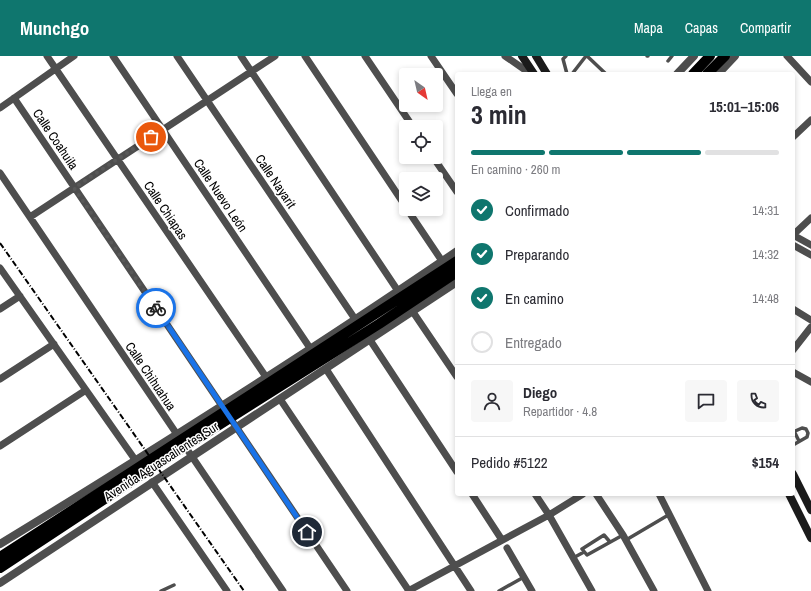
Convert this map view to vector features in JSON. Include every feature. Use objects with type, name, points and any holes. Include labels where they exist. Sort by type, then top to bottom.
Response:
[{"type":"main road","points":[[522,56],[533,72]]},
{"type":"main road","points":[[536,56],[546,72]]},
{"type":"main road","points":[[695,72],[710,56]]},
{"type":"main road","points":[[710,72],[726,56]]},
{"type":"main road","points":[[455,256],[443,265],[437,280],[450,282],[455,279]]},
{"type":"main road","name":"Avenida Aguascalientes Sur","points":[[0,568],[437,280],[455,263]]},
{"type":"main road","name":"Avenida Aguascalientes Sur","points":[[437,280],[455,273]]},
{"type":"main road","name":"Avenida Aguascalientes Sur","points":[[0,557],[376,320]]},
{"type":"main road","points":[[795,477],[808,497],[811,510]]},
{"type":"main road","points":[[790,496],[811,538]]},
{"type":"street","name":"Calle Chiapas","points":[[47,56],[266,377]]},
{"type":"street","points":[[0,108],[74,56]]},
{"type":"street","name":"Calle Nuevo León","points":[[113,56],[310,348]]},
{"type":"street","name":"Calle Nayarit","points":[[177,56],[355,318]]},
{"type":"street","points":[[241,56],[398,291]]},
{"type":"street","points":[[30,217],[275,56]]},
{"type":"street","points":[[305,56],[399,196]]},
{"type":"street","points":[[365,56],[408,120]]},
{"type":"street","points":[[431,56],[455,91]]},
{"type":"street","points":[[505,56],[528,72]]},
{"type":"street","points":[[679,72],[694,56]]},
{"type":"street","points":[[720,72],[735,56]]},
{"type":"street","points":[[787,56],[811,82]]},
{"type":"street","name":"Calle Coahuila","points":[[14,98],[346,591]]},
{"type":"street","points":[[795,135],[811,120]]},
{"type":"street","points":[[438,164],[455,189]]},
{"type":"street","name":"Calle Chihuahua","points":[[0,173],[283,591]]},
{"type":"street","points":[[412,216],[442,261]]},
{"type":"street","points":[[795,233],[811,218]]},
{"type":"street","points":[[795,236],[811,246]]},
{"type":"street","points":[[795,246],[811,255]]},
{"type":"street","name":"Avenida Aguascalientes Sur","points":[[0,544],[136,461],[455,252]]},
{"type":"street","points":[[0,268],[136,461]]},
{"type":"street","name":"Avenida Aguascalientes Sur","points":[[0,583],[455,283]]},
{"type":"street","points":[[0,309],[20,296]]},
{"type":"street","points":[[795,310],[811,320]]},
{"type":"street","points":[[413,312],[455,374]]},
{"type":"street","points":[[795,347],[811,327]]},
{"type":"street","points":[[370,340],[455,469]]},
{"type":"street","points":[[0,379],[54,344]]},
{"type":"street","points":[[326,369],[471,591]]},
{"type":"street","points":[[795,373],[811,382]]},
{"type":"street","points":[[0,446],[86,390]]},
{"type":"street","points":[[280,399],[409,591],[549,515],[579,496]]},
{"type":"street","points":[[152,482],[227,591]]},
{"type":"street","points":[[96,486],[112,509]]},
{"type":"street","points":[[473,496],[502,540]]},
{"type":"street","points":[[536,496],[549,515],[592,591]]},
{"type":"street","points":[[597,496],[624,537],[654,591]]},
{"type":"street","points":[[660,496],[708,591]]},
{"type":"street","points":[[507,548],[532,591]]},
{"type":"lane","points":[[566,56],[563,59],[566,72]]},
{"type":"lane","points":[[574,72],[587,56],[604,72]]},
{"type":"lane","points":[[668,61],[672,56]]},
{"type":"lane","points":[[795,431],[802,428],[806,429],[808,433],[807,437],[795,444]]},
{"type":"lane","points":[[795,435],[799,441]]},
{"type":"lane","points":[[584,552],[587,555],[610,542],[624,537],[670,514]]},
{"type":"lane","points":[[584,552],[583,548],[604,535],[610,542]]},
{"type":"lane","points":[[573,558],[584,552]]},
{"type":"lane","points":[[499,591],[524,577]]},
{"type":"lane","points":[[161,591],[174,585]]},
{"type":"railway","points":[[0,243],[244,591]]},
{"type":"way so far","points":[[151,137],[74,188],[156,308]]},
{"type":"route","points":[[156,308],[307,532]]}]
